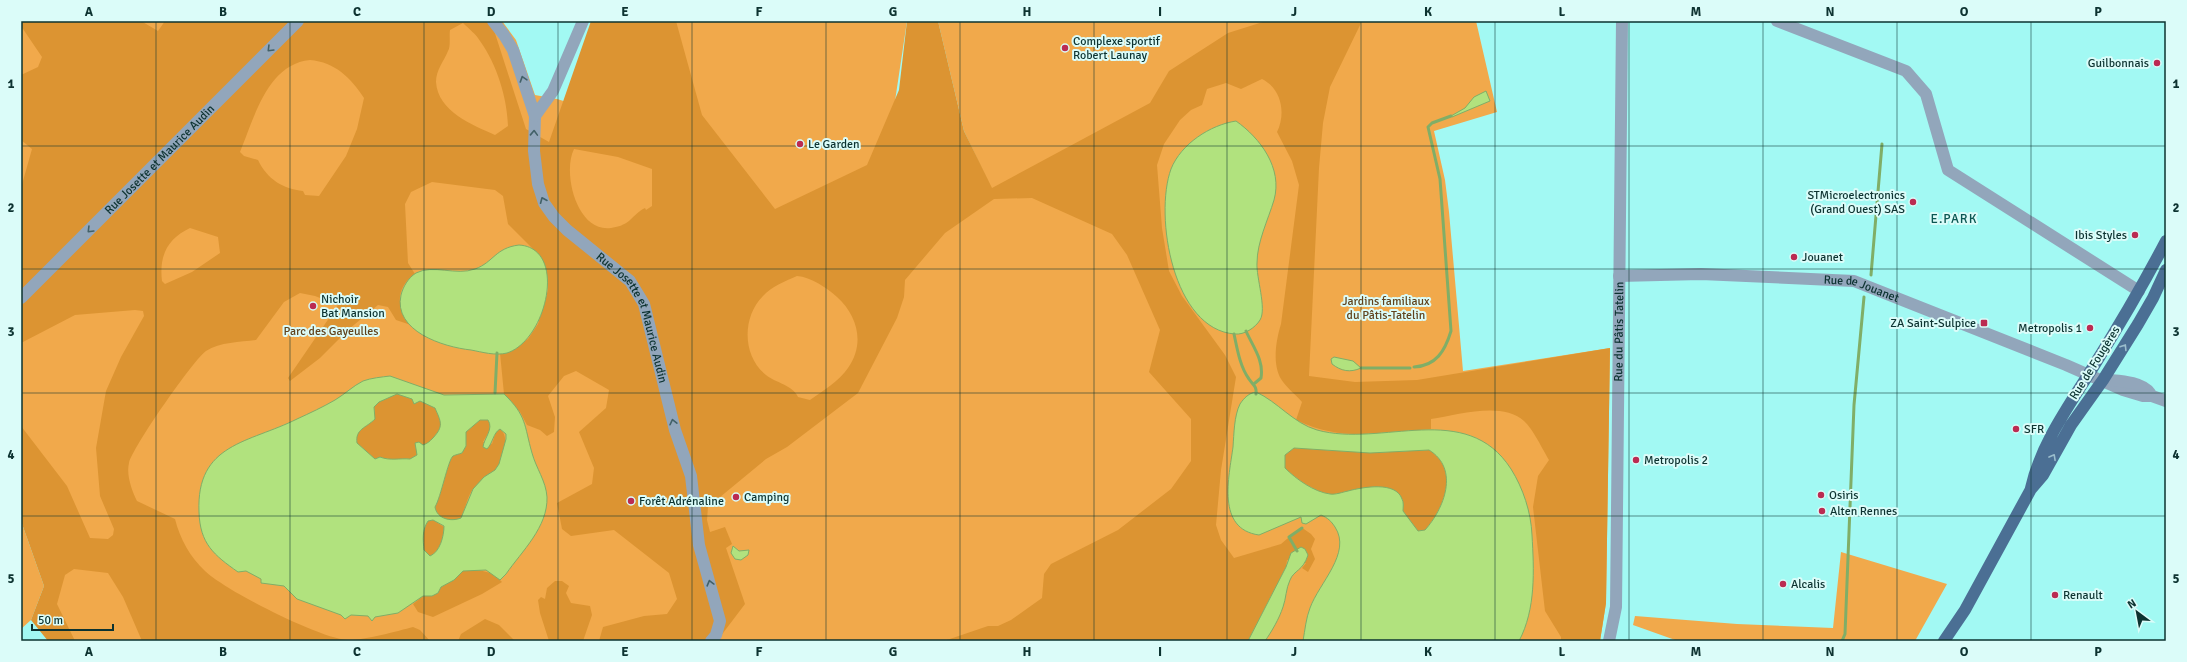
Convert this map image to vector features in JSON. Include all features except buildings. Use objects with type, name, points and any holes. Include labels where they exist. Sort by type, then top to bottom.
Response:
[{"type":"main road","name":"Rue de Fougères","points":[[2031,489],[2035,471],[2062,416],[2139,291],[2166,241]]},
{"type":"main road","points":[[1944,641],[1965,610],[2031,489],[2043,475],[2071,425],[2103,380],[2153,298],[2166,270]]},
{"type":"main road","points":[[1952,641],[1965,610]]},
{"type":"street","name":"Rue Josette et Maurice Audin","points":[[21,298],[298,21]]},
{"type":"street","name":"Rue Josette et Maurice Audin","points":[[493,21],[513,50],[535,116],[534,151],[538,184],[544,203],[554,217],[567,230],[630,281],[644,304],[674,430],[691,476],[697,515],[699,545],[720,621],[716,635],[711,641]]},
{"type":"street","points":[[535,116],[554,91],[583,21]]},
{"type":"street","name":"Rue du Pâtis Tatelin","points":[[1609,641],[1616,607],[1622,21]]},
{"type":"street","points":[[1777,21],[1906,71],[1926,94],[1948,170],[2139,291]]},
{"type":"street","name":"Rue de Jouanet","points":[[1619,276],[1701,274],[1847,280],[1926,308],[2103,380],[2127,381],[2147,389],[2152,396],[2166,401]]},
{"type":"green space","name":"Parc des Gayeulles","points":[[21,21],[502,21],[516,40],[535,95],[557,99],[647,127],[674,21],[907,21],[883,181],[991,188],[964,131],[938,21],[1476,21],[1497,112],[1434,131],[1445,180],[1449,212],[1463,371],[1610,348],[1606,603],[1600,641],[48,641],[48,583],[21,512]]},
{"type":"green space","points":[[21,21],[141,21],[158,31],[165,21],[491,21],[526,129],[549,142],[591,21],[676,21],[702,115],[775,209],[867,165],[899,90],[907,21],[938,21],[964,131],[992,188],[1150,103],[1169,71],[1228,33],[1266,21],[1362,21],[1330,87],[1323,123],[1319,168],[1309,376],[1355,382],[1417,380],[1610,348],[1606,603],[1600,641],[1561,641],[1561,637],[1545,611],[1533,507],[1538,476],[1549,460],[1534,434],[1524,421],[1515,415],[1504,412],[1479,411],[1431,419],[1431,429],[1379,434],[1347,434],[1331,432],[1296,420],[1302,402],[1281,379],[1276,366],[1276,352],[1299,185],[1292,161],[1277,132],[1281,118],[1278,95],[1269,83],[1262,79],[1241,89],[1226,83],[1207,89],[1202,105],[1191,110],[1180,120],[1164,144],[1157,165],[1162,228],[1169,271],[1182,296],[1225,355],[1236,377],[1221,470],[1216,525],[1221,540],[1234,558],[1281,544],[1301,527],[1315,539],[1311,549],[1315,559],[1308,572],[1302,568],[1306,563],[1287,560],[1286,567],[1248,641],[944,641],[988,626],[998,626],[1011,620],[1042,598],[1044,574],[1051,564],[1118,530],[1171,489],[1191,461],[1191,419],[1149,372],[1160,330],[1127,255],[1112,234],[1032,198],[994,199],[945,233],[905,280],[904,297],[897,318],[858,393],[787,447],[766,459],[708,507],[707,520],[710,532],[725,527],[732,544],[726,548],[745,604],[717,641],[599,641],[603,627],[644,616],[667,614],[677,599],[669,573],[614,530],[571,536],[562,529],[557,503],[592,484],[594,468],[579,432],[606,408],[609,390],[576,371],[564,376],[548,396],[555,417],[554,432],[547,436],[540,430],[527,425],[520,412],[504,394],[500,353],[507,353],[528,339],[538,324],[548,290],[547,279],[532,248],[508,224],[503,196],[495,190],[432,182],[411,192],[405,204],[408,263],[415,274],[404,285],[401,292],[400,305],[402,312],[411,325],[396,320],[388,307],[378,305],[349,329],[320,358],[290,381],[288,378],[338,305],[315,296],[300,293],[284,302],[256,340],[217,346],[206,351],[199,357],[177,386],[141,440],[133,454],[128,468],[130,483],[137,501],[175,519],[183,541],[190,554],[205,571],[232,590],[295,623],[334,637],[347,640],[361,639],[413,627],[420,630],[430,641],[142,641],[123,597],[108,573],[74,569],[65,575],[57,604],[75,641],[48,641],[31,620],[44,586],[21,521],[21,426],[67,486],[90,538],[108,539],[113,535],[114,529],[100,496],[96,448],[106,391],[121,357],[144,316],[143,311],[135,310],[75,315],[21,343],[21,188],[32,149],[21,140],[21,75],[38,67],[42,57],[21,26]],"holes":[[[463,23],[478,38],[486,50],[496,71],[506,104],[508,126],[495,135],[467,122],[458,116],[443,102],[438,92],[436,78],[449,49],[450,30]],[[310,60],[327,64],[342,72],[354,84],[364,98],[357,129],[346,156],[319,196],[305,195],[303,191],[289,188],[276,182],[266,173],[258,160],[244,156],[240,152],[264,95],[283,71],[295,64]],[[574,149],[618,157],[652,169],[652,206],[646,210],[645,208],[640,211],[623,225],[618,227],[599,227],[589,221],[581,212],[575,199],[571,186],[571,159]],[[190,228],[218,237],[220,253],[192,272],[165,284],[162,281],[161,272],[163,256],[170,243]],[[797,276],[808,278],[837,297],[850,313],[857,331],[858,340],[856,349],[848,368],[835,381],[810,400],[798,397],[796,393],[788,387],[770,378],[758,367],[752,358],[748,336],[748,325],[751,315],[763,296],[778,284]]]},
{"type":"green space","points":[[397,394],[420,401],[435,408],[441,421],[439,432],[430,442],[423,445],[417,455],[410,459],[391,459],[380,457],[375,459],[357,443],[359,432],[375,419],[374,407],[378,402]]},
{"type":"green space","points":[[480,420],[488,420],[490,426],[483,442],[492,444],[496,431],[500,429],[503,433],[505,443],[503,456],[494,471],[471,492],[461,519],[445,519],[438,514],[435,507],[449,464],[453,456],[462,453],[466,446],[466,432]]},
{"type":"green space","points":[[1294,448],[1370,453],[1429,450],[1439,458],[1444,468],[1446,489],[1443,500],[1432,521],[1425,530],[1418,531],[1403,511],[1403,500],[1388,488],[1366,488],[1337,495],[1317,490],[1300,480],[1285,468],[1285,455]]},
{"type":"green space","points":[[433,520],[444,527],[444,531],[439,547],[430,556],[424,550],[423,535],[428,521]]},
{"type":"green space","points":[[21,521],[44,586],[31,620],[21,629]]},
{"type":"green space","points":[[1841,552],[1947,584],[1915,641],[1678,641],[1633,625],[1635,616],[1737,624],[1833,628]]},
{"type":"green space","points":[[479,570],[494,574],[502,582],[482,594],[433,617],[418,612],[413,604],[423,596],[432,596],[441,587],[454,580],[463,571]]},
{"type":"green space","points":[[555,581],[562,581],[569,586],[566,593],[571,603],[590,606],[592,615],[583,641],[549,641],[540,613],[538,600],[541,597],[545,599],[547,588]]},
{"type":"green space","points":[[485,619],[499,625],[515,641],[458,641],[461,634]]},
{"type":"shaded area","points":[[1486,91],[1490,101],[1452,117],[1451,116],[1465,108],[1474,97]]},
{"type":"shaded area","points":[[1236,121],[1253,136],[1267,155],[1272,165],[1276,188],[1274,200],[1257,255],[1262,315],[1258,323],[1252,328],[1246,332],[1238,334],[1214,328],[1196,313],[1183,292],[1173,268],[1167,241],[1165,214],[1166,189],[1171,169],[1182,152],[1189,144],[1207,131],[1226,123]]},
{"type":"shaded area","points":[[519,245],[534,250],[543,261],[547,277],[546,295],[541,314],[533,331],[521,345],[507,353],[498,354],[447,345],[422,335],[412,327],[405,318],[401,308],[401,295],[406,283],[416,273],[430,270],[468,271],[487,263],[505,249]]},
{"type":"shaded area","points":[[1334,357],[1353,361],[1361,368],[1349,371],[1339,368],[1332,364],[1331,359]]},
{"type":"shaded area","points":[[390,376],[444,395],[504,394],[521,415],[534,459],[545,485],[547,497],[546,508],[539,528],[533,538],[506,574],[500,580],[486,570],[463,571],[454,580],[441,587],[438,593],[432,596],[423,596],[398,613],[375,617],[372,621],[368,616],[351,615],[345,619],[341,615],[297,599],[284,586],[261,583],[261,579],[246,571],[238,572],[215,554],[205,541],[200,523],[199,512],[200,489],[206,472],[216,459],[229,449],[244,441],[279,427],[326,405],[339,398],[363,381]],"holes":[[[397,394],[412,399],[414,404],[420,401],[435,408],[440,420],[439,430],[427,443],[423,445],[419,442],[415,443],[417,455],[410,459],[391,459],[380,457],[375,459],[357,443],[359,432],[375,419],[374,407],[379,402]],[[480,420],[488,420],[490,427],[483,447],[487,449],[500,429],[506,434],[506,439],[499,464],[495,470],[484,477],[473,489],[461,518],[453,520],[441,517],[436,511],[435,507],[451,459],[453,456],[462,453],[466,446],[466,432]],[[433,520],[444,526],[439,547],[430,556],[424,550],[423,543],[423,535],[428,521]]]},
{"type":"shaded area","points":[[1256,392],[1264,396],[1300,423],[1317,430],[1342,434],[1368,434],[1422,430],[1447,431],[1471,436],[1492,448],[1511,469],[1519,484],[1526,500],[1531,526],[1533,589],[1525,629],[1519,641],[1303,641],[1310,608],[1314,598],[1337,557],[1340,547],[1339,537],[1332,523],[1321,515],[1306,524],[1302,523],[1301,517],[1259,535],[1245,531],[1236,523],[1228,500],[1229,473],[1235,425],[1240,404],[1251,393]],"holes":[[[1294,448],[1370,453],[1429,450],[1439,458],[1444,468],[1446,489],[1438,511],[1425,530],[1418,531],[1403,511],[1403,503],[1399,493],[1393,490],[1370,487],[1354,489],[1337,494],[1324,493],[1306,484],[1285,468],[1285,455]]]},
{"type":"shaded area","points":[[733,546],[739,551],[749,550],[748,555],[741,560],[735,559],[731,553]]},
{"type":"shaded area","points":[[1301,547],[1305,549],[1308,555],[1304,564],[1290,580],[1283,607],[1275,625],[1265,641],[1248,641],[1286,567],[1291,553]]},
{"type":"waterway","points":[[1414,367],[1428,364],[1434,360],[1446,345],[1451,331],[1440,179],[1428,127],[1432,123],[1451,116]]},
{"type":"waterway","points":[[1871,275],[1882,144]]},
{"type":"waterway","points":[[1842,641],[1845,634],[1854,405],[1864,297]]},
{"type":"waterway","points":[[1246,331],[1261,365],[1261,378],[1255,383]]},
{"type":"waterway","points":[[1234,334],[1241,363],[1246,374],[1255,387],[1256,394]]},
{"type":"waterway","points":[[495,393],[497,353]]},
{"type":"waterway","points":[[1361,368],[1410,368]]},
{"type":"waterway","points":[[1297,551],[1289,537],[1302,528]]},
{"type":"place","name":"Complexe sportif Robert Launay","points":[[1065,48]]},
{"type":"place","name":"Guilbonnais","points":[[2157,63]]},
{"type":"place","name":"Le Garden","points":[[800,144]]},
{"type":"place","name":"STMicroelectronics (Grand Ouest) SAS","points":[[1913,202]]},
{"type":"place","name":"Ibis Styles","points":[[2135,235]]},
{"type":"place","name":"Jouanet","points":[[1794,257]]},
{"type":"place","name":"Nichoir Bat Mansion","points":[[313,306]]},
{"type":"place","name":"ZA Saint-Sulpice","points":[[1984,323]]},
{"type":"place","name":"Metropolis 1","points":[[2090,328]]},
{"type":"place","name":"SFR","points":[[2016,429]]},
{"type":"place","name":"Metropolis 2","points":[[1636,460]]},
{"type":"place","name":"Osiris","points":[[1821,495]]},
{"type":"place","name":"Camping","points":[[736,497]]},
{"type":"place","name":"Forêt Adrénaline","points":[[631,501]]},
{"type":"place","name":"Alten Rennes","points":[[1822,511]]},
{"type":"place","name":"Alcalis","points":[[1783,584]]},
{"type":"place","name":"Renault","points":[[2055,595]]},
{"type":"district","name":"E.PARK","points":[[1954,219]]},
{"type":"park label","name":"Jardins familiaux du Pâtis-Tatelin","points":[[1386,308]]}]
